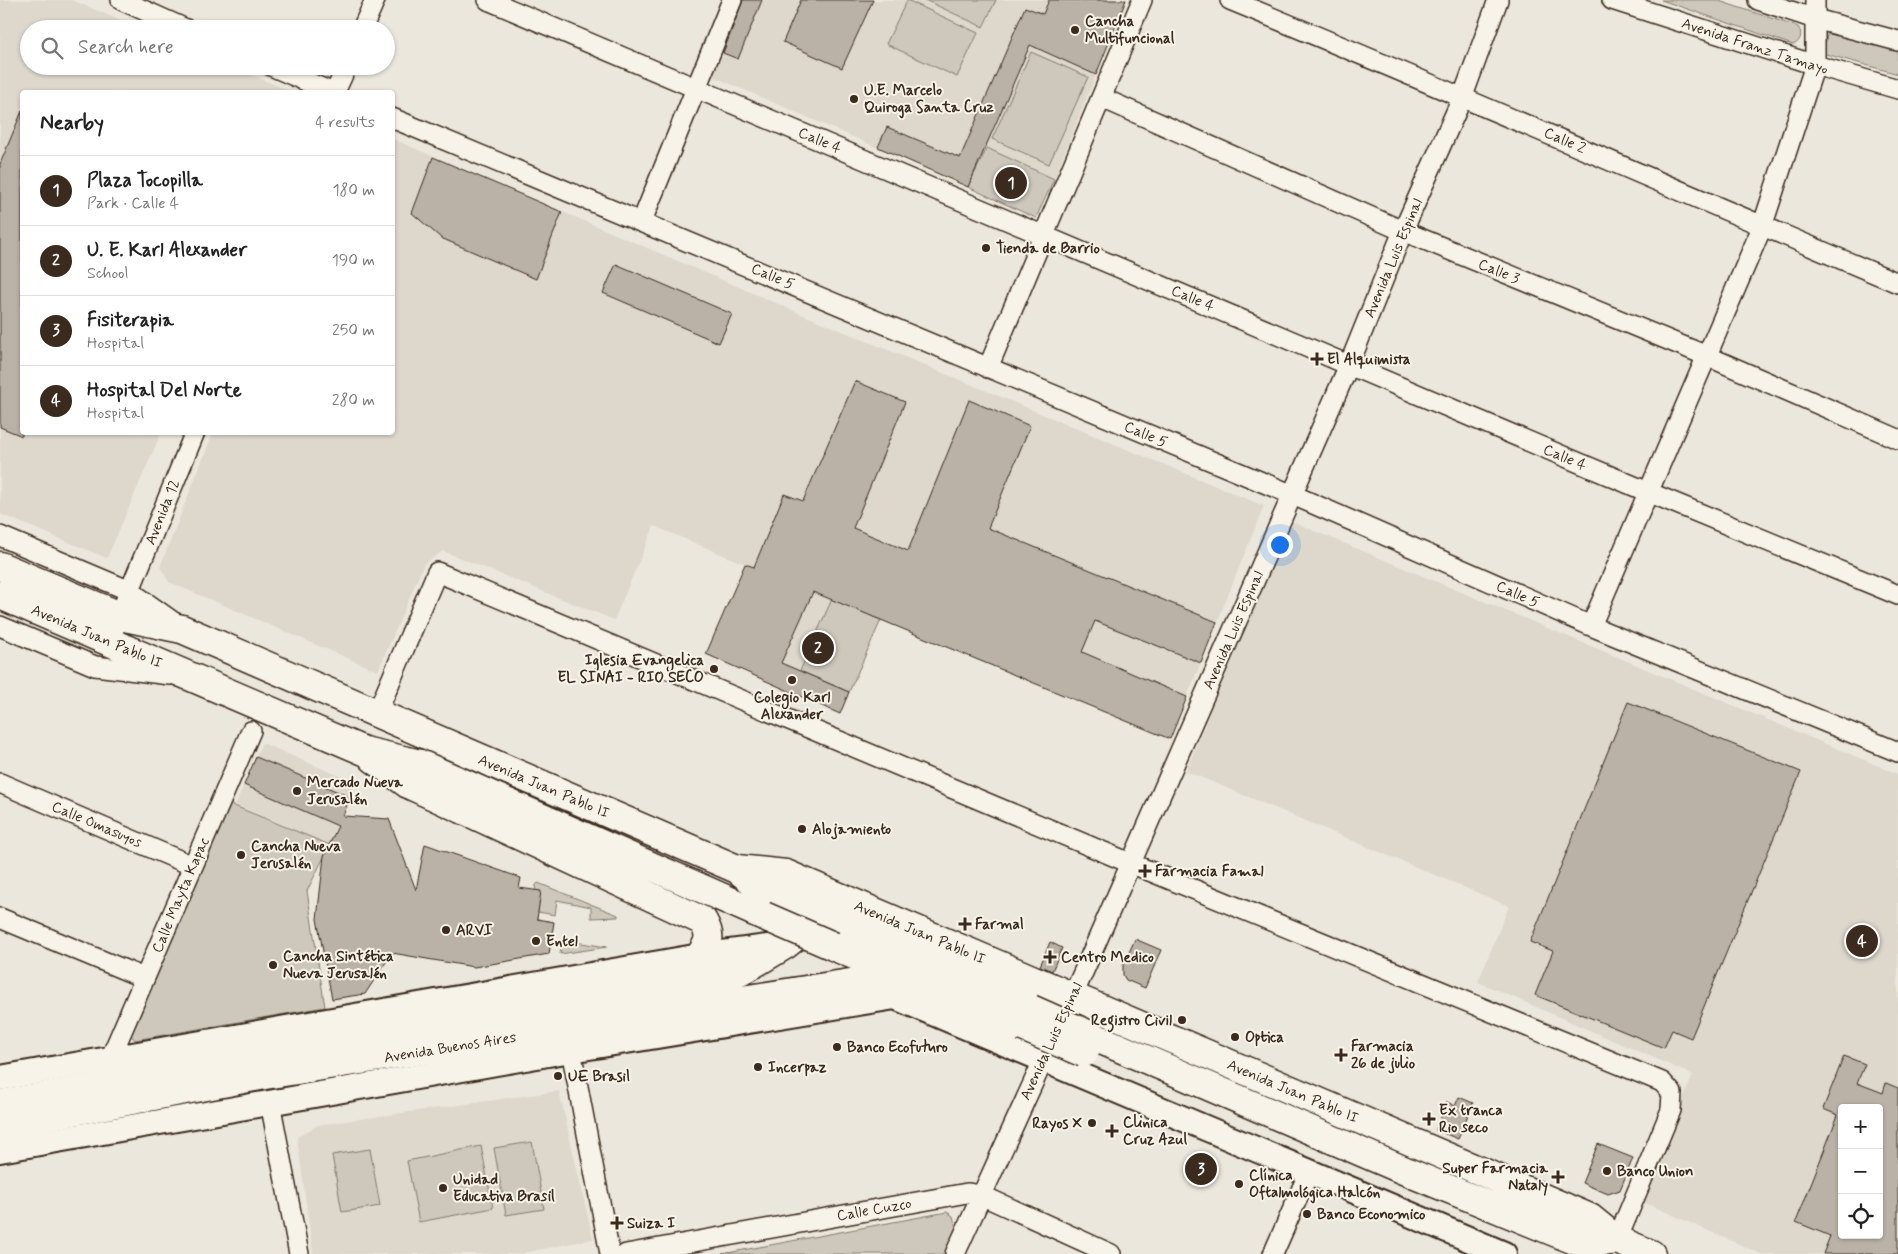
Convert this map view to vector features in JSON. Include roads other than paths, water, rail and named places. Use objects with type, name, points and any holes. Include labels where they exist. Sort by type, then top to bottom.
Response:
[{"type":"highway","name":"Avenida Juan Pablo II","points":[[0,566],[125,603],[737,869],[786,874],[1590,1218],[1617,1240],[1651,1254]]},
{"type":"highway","name":"Avenida Juan Pablo II","points":[[0,595],[364,751],[420,764],[833,946],[898,986],[1027,1018],[1559,1254]]},
{"type":"highway","points":[[364,751],[408,784],[703,921],[709,932],[707,944],[700,956]]},
{"type":"highway","points":[[737,869],[774,898],[1027,1018]]},
{"type":"highway","name":"Avenida Buenos Aires","points":[[0,1104],[740,972],[785,945],[819,918]]},
{"type":"highway","name":"Avenida Buenos Aires","points":[[0,1125],[274,1074],[898,986]]},
{"type":"highway","points":[[1088,1044],[1584,1244],[1617,1240]]},
{"type":"main road","points":[[2,1076],[110,1059],[700,956],[785,945]]},
{"type":"main road","name":"Avenida Buenos Aires","points":[[0,1150],[571,1050],[898,986]]},
{"type":"main road","name":"Avenida Juan Pablo II","points":[[898,986],[1044,1060],[1504,1254]]},
{"type":"street","points":[[121,0],[166,20]]},
{"type":"street","points":[[366,20],[375,0]]},
{"type":"street","name":"Calle 4","points":[[488,0],[1044,234],[1648,492],[1898,595]]},
{"type":"street","points":[[642,221],[732,0]]},
{"type":"street","points":[[988,368],[1142,0]]},
{"type":"street","name":"Calle 2","points":[[1230,0],[1463,96],[1762,227],[1898,283]]},
{"type":"street","name":"Avenida Luis Espinal","points":[[954,1254],[1044,1060],[1293,495],[1349,365],[1403,231],[1463,96],[1498,0]]},
{"type":"street","name":"Avenida Franz Tamayo","points":[[1612,0],[1814,66],[1898,89]]},
{"type":"street","points":[[1758,0],[1815,9],[1898,41]]},
{"type":"street","points":[[1591,626],[1762,227],[1814,66],[1815,9]]},
{"type":"street","points":[[292,75],[326,90]]},
{"type":"street","points":[[336,90],[342,75]]},
{"type":"street","name":"Calle 3","points":[[1102,98],[1403,231],[1707,356],[1898,439]]},
{"type":"street","name":"Calle 5","points":[[395,119],[1293,495],[1591,626],[1898,752]]},
{"type":"street","name":"Avenida 12","points":[[109,641],[194,435]]},
{"type":"street","name":"Avenida Juan Pablo II","points":[[0,536],[125,603]]},
{"type":"street","points":[[377,713],[438,572],[1130,863],[1662,1082],[1672,1093],[1671,1110],[1617,1240]]},
{"type":"street","name":"Avenida Juan Pablo II","points":[[0,626],[95,666],[194,678]]},
{"type":"street","name":"Calle Mayta Kapac","points":[[110,1059],[251,731]]},
{"type":"street","name":"Calle Omasuyos","points":[[0,783],[193,866]]},
{"type":"street","points":[[0,918],[144,978]]},
{"type":"street","points":[[571,1050],[610,1254]]},
{"type":"street","points":[[270,1102],[299,1254]]},
{"type":"street","points":[[1273,1254],[1309,1172]]},
{"type":"street","name":"Calle Cuzco","points":[[626,1254],[967,1193],[981,1195],[1111,1254]]},
{"type":"place","name":"Cancha Multifuncional","points":[[1075,30]]},
{"type":"place","name":"U.E. Marcelo Quiroga Santa Cruz","points":[[854,99]]},
{"type":"place","name":"Plaza Tocopilla","points":[[1011,183]]},
{"type":"place","name":"Tienda de Barrio","points":[[986,248]]},
{"type":"place","name":"El Alquimista","points":[[1317,359]]},
{"type":"place","name":"U. E. Karl Alexander","points":[[818,648]]},
{"type":"place","name":"Iglesia Evangelica EL SINAI - RIO SECO","points":[[714,669]]},
{"type":"place","name":"Colegio Karl Alexander","points":[[792,680]]},
{"type":"place","name":"Mercado Nueva Jerusalén","points":[[297,791]]},
{"type":"place","name":"Alojamiento","points":[[802,829]]},
{"type":"place","name":"Cancha Nueva Jerusalén","points":[[241,855]]},
{"type":"place","name":"Farmacia Famal","points":[[1145,871]]},
{"type":"place","name":"Farmal","points":[[965,924]]},
{"type":"place","name":"ARVI","points":[[446,930]]},
{"type":"place","name":"Entel","points":[[536,941]]},
{"type":"place","name":"Hospital Del Norte","points":[[1862,941]]},
{"type":"place","name":"Centro Medico","points":[[1050,957]]},
{"type":"place","name":"Cancha Sintética Nueva Jerusalén","points":[[273,965]]},
{"type":"place","name":"Registro Civil","points":[[1182,1020]]},
{"type":"place","name":"Optica","points":[[1235,1037]]},
{"type":"place","name":"Banco Ecofuturo","points":[[837,1047]]},
{"type":"place","name":"Farmacia 26 de julio","points":[[1341,1055]]},
{"type":"place","name":"Incerpaz","points":[[758,1067]]},
{"type":"place","name":"UE Brasil","points":[[558,1076]]},
{"type":"place","name":"Ex tranca Rio seco","points":[[1429,1119]]},
{"type":"place","name":"Rayos X","points":[[1092,1123]]},
{"type":"place","name":"Clinica Cruz Azul","points":[[1112,1131]]},
{"type":"place","name":"Fisiterapia","points":[[1201,1169]]},
{"type":"place","name":"Banco Union","points":[[1607,1171]]},
{"type":"place","name":"Super Farmacia Nataly","points":[[1558,1177]]},
{"type":"place","name":"Clínica Oftalmológica Halcón","points":[[1239,1184]]},
{"type":"place","name":"Unidad Educativa Brasil","points":[[443,1188]]},
{"type":"place","name":"Banco Economico","points":[[1307,1214]]},
{"type":"place","name":"Suiza I","points":[[617,1223]]}]
